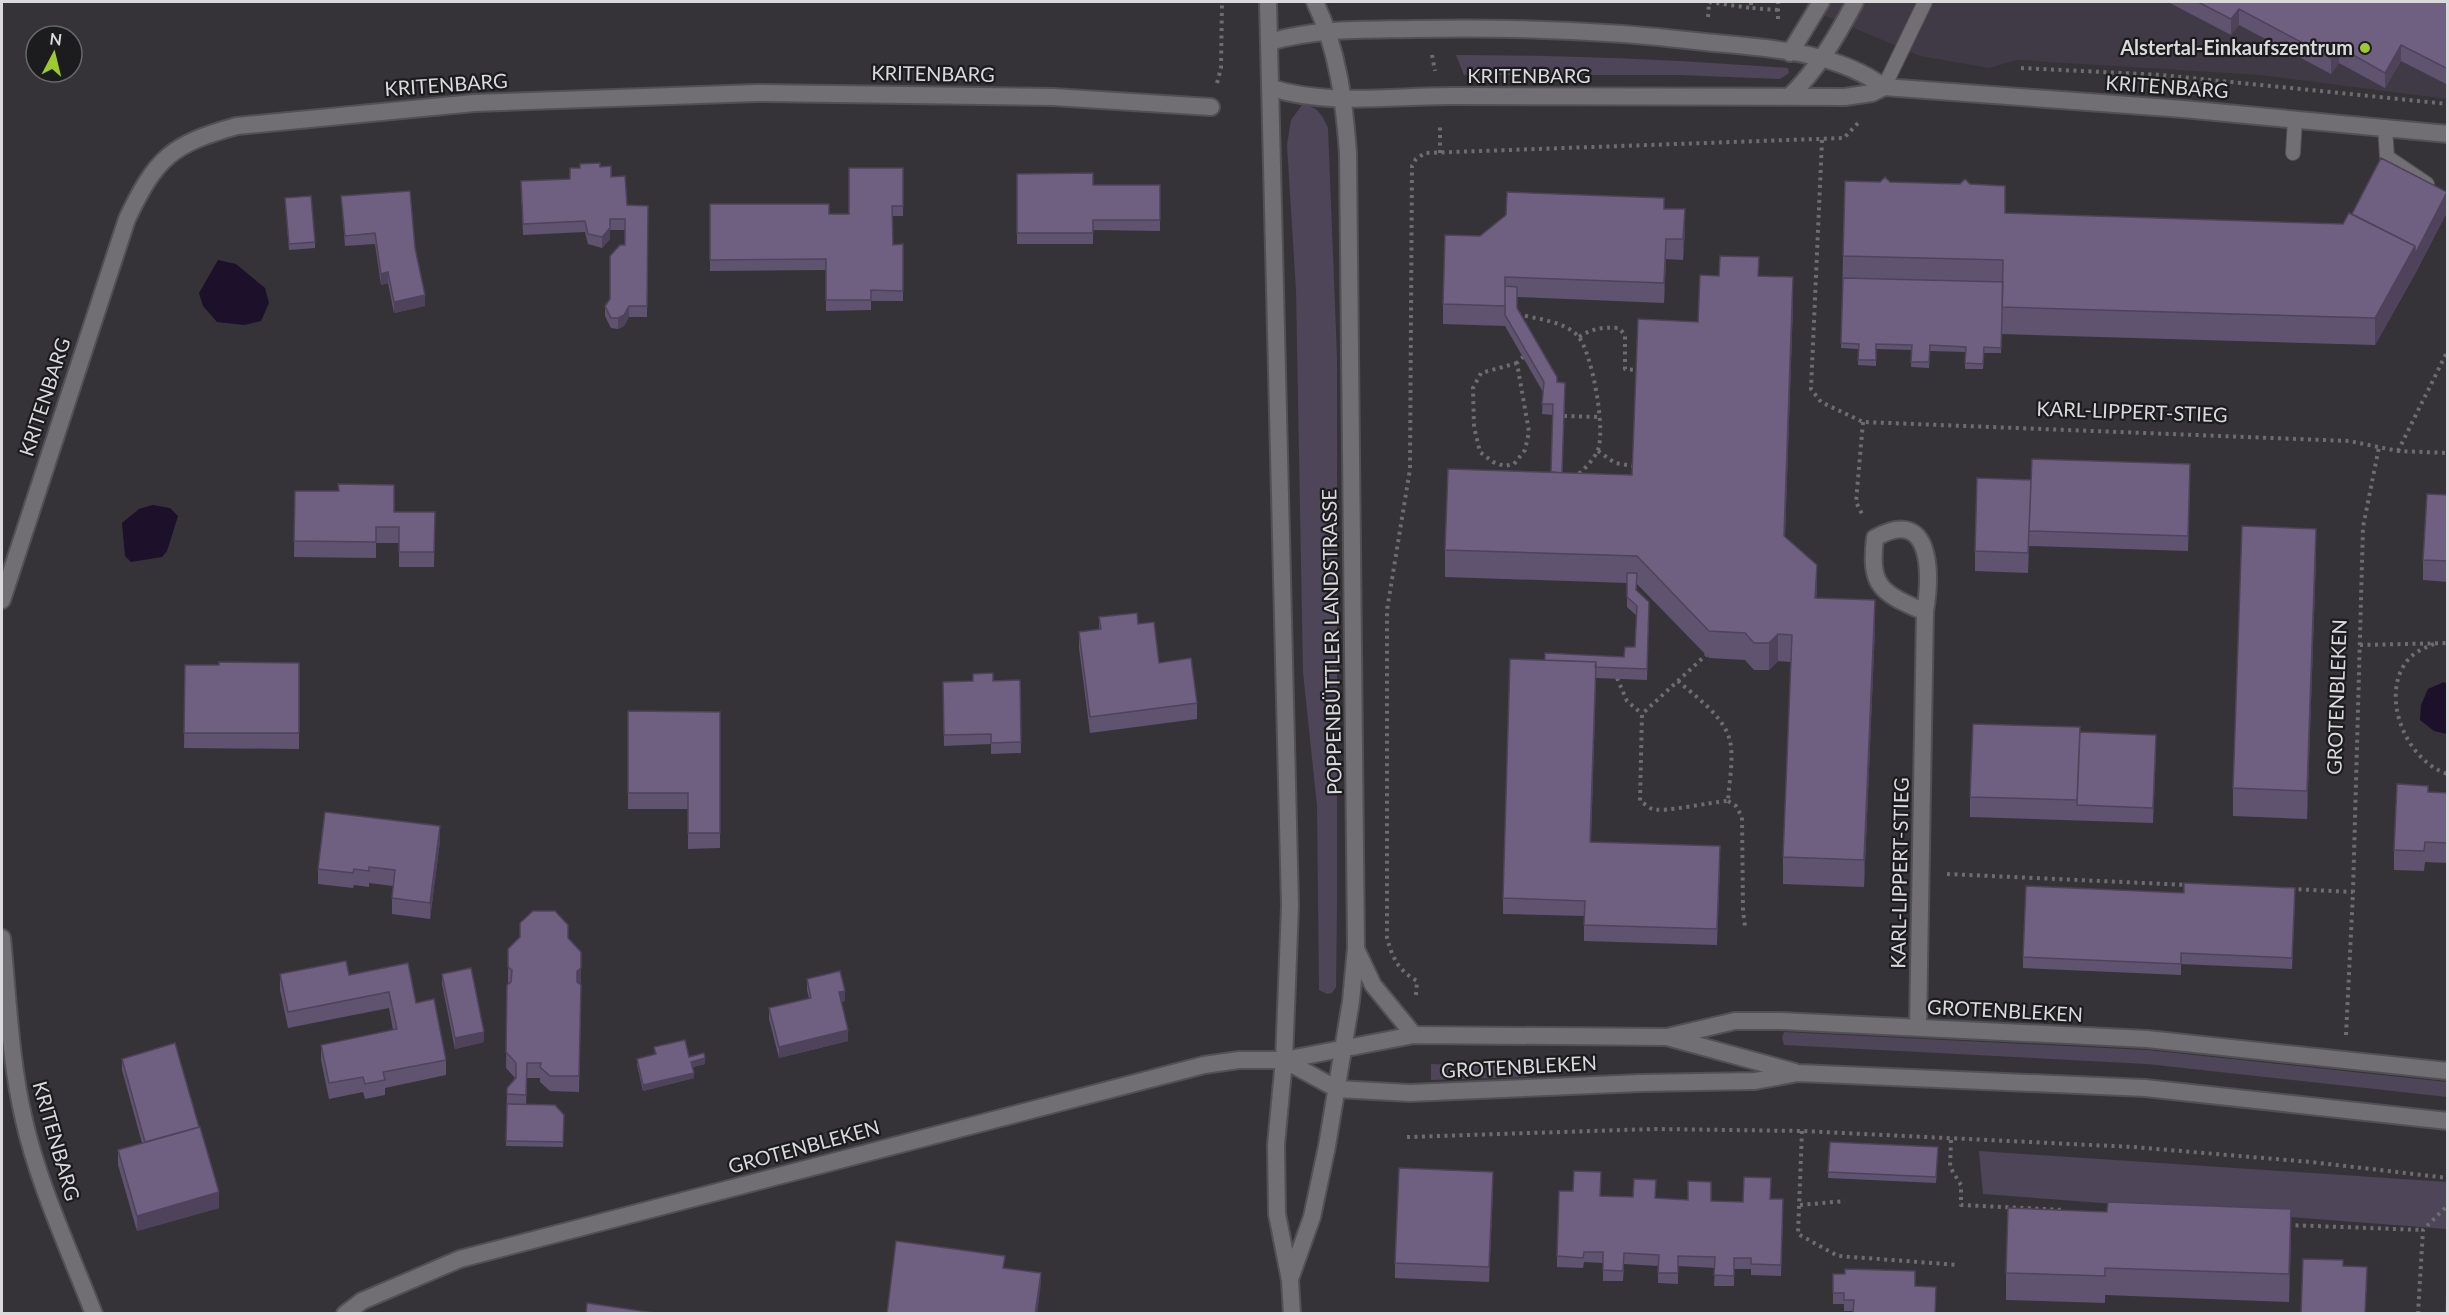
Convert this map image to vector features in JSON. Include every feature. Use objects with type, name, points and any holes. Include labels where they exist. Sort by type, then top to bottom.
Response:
[{"type":"street","name":"POPPENBÜTTLER LANDSTRASSE","points":[[1268,2],[1290,906],[1284,1060],[1276,1145],[1277,1214],[1290,1280],[1292,1314]]},
{"type":"street","name":"POPPENBÜTTLER LANDSTRASSE","points":[[1290,1280],[1312,1217],[1344,1047],[1356,948],[1348,173],[1344,99],[1329,31],[1315,2]]},
{"type":"street","points":[[1790,53],[1821,2]]},
{"type":"street","points":[[1789,97],[1804,83],[1855,2]]},
{"type":"street","name":"KRITENBARG","points":[[1269,42],[1295,34],[1329,31],[1449,28],[1599,30],[1790,53],[1853,69],[1884,87],[2295,119],[2448,134]]},
{"type":"street","name":"KRITENBARG","points":[[1271,88],[1299,97],[1344,99],[1441,96],[1862,96],[1884,87]]},
{"type":"street","name":"KRITENBARG","points":[[2,600],[127,219],[154,168],[174,151],[203,135],[237,126],[474,103],[758,93],[1053,97],[1211,107]]},
{"type":"street","name":"KARL-LIPPERT-STIEG","points":[[1875,538],[1890,529],[1908,531],[1924,543],[1929,563],[1925,612],[1918,1027]]},
{"type":"street","points":[[1875,538],[1872,560],[1875,580],[1892,598],[1925,612]]},
{"type":"street","name":"KRITENBARG","points":[[2,938],[17,1084],[24,1122],[51,1203],[94,1314]]},
{"type":"street","points":[[1356,948],[1373,985],[1414,1035]]},
{"type":"street","name":"GROTENBLEKEN","points":[[345,1314],[362,1301],[460,1259],[1204,1065],[1239,1060],[1284,1060],[1414,1035],[1667,1037],[1735,1021],[1918,1027],[2147,1039],[2343,1058],[2448,1071]]},
{"type":"street","name":"GROTENBLEKEN","points":[[1667,1037],[1798,1073],[2145,1088],[2448,1121]]},
{"type":"street","name":"GROTENBLEKEN","points":[[1284,1060],[1337,1089],[1410,1093],[1641,1083],[1755,1081],[1798,1073]]},
{"type":"lane","points":[[1884,87],[1925,2]]},
{"type":"lane","points":[[2293,153],[2295,119]]},
{"type":"lane","points":[[2385,127],[2384,149],[2387,157],[2422,180],[2434,195]]},
{"type":"path","points":[[1221,68],[1222,2]]},
{"type":"path","points":[[1709,2],[1778,10]]},
{"type":"path","points":[[1750,8],[1751,2]]},
{"type":"path","points":[[1416,1004],[1417,981],[1405,975],[1394,961],[1387,938],[1387,610],[1410,469],[1412,166],[1416,159],[1425,153],[1844,138],[1884,87]]},
{"type":"path","name":"KARL-LIPPERT-STIEG","points":[[1822,140],[1811,389],[1821,402],[1863,422],[2349,441],[2398,451],[2448,453]]},
{"type":"path","points":[[1517,314],[1562,326],[1579,337],[1594,382],[1600,417],[1598,451],[1578,475],[1570,479]]},
{"type":"path","points":[[1579,337],[1602,327],[1619,328],[1625,334],[1625,369],[1636,370]]},
{"type":"path","points":[[2398,451],[2448,350]]},
{"type":"path","points":[[1517,363],[1529,432],[1526,450],[1514,464],[1504,466],[1493,462],[1480,452],[1474,427],[1473,388],[1481,373],[1517,363],[1523,357]]},
{"type":"path","points":[[1564,416],[1600,417]]},
{"type":"path","points":[[1863,422],[1856,502],[1875,538]]},
{"type":"path","name":"GROTENBLEKEN","points":[[2343,1058],[2350,1002],[2363,527],[2379,447]]},
{"type":"path","points":[[1598,451],[1615,463],[1634,466]]},
{"type":"path","points":[[2360,645],[2448,643]]},
{"type":"path","points":[[2434,644],[2420,650],[2406,662],[2398,680],[2396,700],[2399,719],[2409,742],[2422,759],[2438,771],[2448,774]]},
{"type":"path","points":[[1706,656],[1642,714],[1640,801],[1652,809],[1669,811],[1690,804],[1728,801],[1736,806],[1742,817],[1745,926]]},
{"type":"path","points":[[1617,678],[1627,701],[1642,714]]},
{"type":"path","points":[[1678,681],[1717,718],[1726,732],[1730,742],[1728,801]]},
{"type":"path","points":[[1960,875],[2193,885]]},
{"type":"path","points":[[2063,879],[2063,889]]},
{"type":"path","points":[[2138,892],[2139,882]]},
{"type":"path","points":[[2283,889],[2353,892]]},
{"type":"path","points":[[1407,1137],[1654,1129],[1802,1131],[2133,1147],[2311,1162],[2448,1178]]},
{"type":"path","points":[[1802,1131],[1798,1234],[1838,1256],[1959,1265]]},
{"type":"path","points":[[1951,1140],[1950,1167],[1962,1185],[1961,1205],[2070,1210]]},
{"type":"path","points":[[1800,1205],[1845,1201]]},
{"type":"path","points":[[2418,1314],[2423,1230],[2448,1206]]},
{"type":"path","points":[[2285,1225],[2423,1230]]},
{"type":"shaded area","points":[[1808,2],[2447,2],[2447,99],[2260,75],[2017,60],[1989,68],[1920,56],[1805,7]]},
{"type":"shaded area","points":[[1456,55],[1581,57],[1705,63],[1788,68],[1789,73],[1780,79],[1679,75],[1464,75]]},
{"type":"shaded area","points":[[1302,105],[1316,109],[1322,115],[1328,128],[1337,357],[1336,987],[1332,993],[1327,994],[1319,990],[1317,806],[1303,672],[1296,290],[1287,145],[1291,120]]},
{"type":"shaded area","points":[[218,260],[236,264],[265,288],[269,303],[261,321],[244,325],[217,322],[203,306],[199,293]]},
{"type":"shaded area","points":[[153,505],[170,508],[178,516],[167,551],[162,557],[131,562],[125,556],[122,523],[139,509]]},
{"type":"shaded area","points":[[2444,682],[2447,684],[2447,734],[2434,731],[2420,720],[2421,705],[2428,689]]},
{"type":"shaded area","points":[[1784,1032],[2147,1050],[2447,1082],[2447,1097],[2147,1064],[1784,1045],[1782,1038]]},
{"type":"shaded area","points":[[1431,1064],[1525,1067],[1527,1077],[1431,1080]]},
{"type":"shaded area","points":[[1979,1151],[2447,1182],[2447,1229],[1983,1194]]},
{"type":"building","name":"Alstertal-Einkaufszentrum","points":[[2198,2],[2448,2],[2448,69],[2401,45],[2385,73],[2339,47],[2331,58],[2239,9],[2231,19]]},
{"type":"building","points":[[2381,158],[2447,192],[2415,254],[2415,246],[2352,214]]},
{"type":"building","points":[[600,163],[600,167],[611,166],[611,177],[625,176],[627,205],[648,206],[647,306],[629,306],[624,315],[618,318],[611,318],[605,306],[610,299],[610,256],[620,245],[625,245],[625,219],[610,219],[610,228],[602,237],[588,234],[585,221],[523,224],[521,181],[570,179],[570,168],[580,168],[580,164]]},
{"type":"building","points":[[849,168],[903,168],[903,206],[892,206],[893,245],[903,244],[903,291],[871,290],[871,300],[826,300],[826,259],[710,260],[710,204],[829,204],[829,214],[849,214]]},
{"type":"building","points":[[1093,173],[1093,185],[1160,185],[1160,220],[1093,220],[1093,233],[1017,233],[1017,174]]},
{"type":"building","points":[[1885,177],[1890,182],[1960,184],[1965,179],[1970,184],[2005,186],[2005,213],[2343,224],[2349,213],[2415,246],[2375,318],[2002,307],[2003,260],[1843,256],[1845,181],[1880,182]]},
{"type":"building","points":[[410,191],[415,248],[425,295],[394,302],[388,272],[381,274],[375,233],[345,236],[341,196]]},
{"type":"building","points":[[1507,192],[1664,198],[1664,209],[1685,209],[1683,239],[1666,239],[1664,283],[1505,277],[1505,306],[1443,304],[1445,235],[1480,236],[1506,215]]},
{"type":"building","points":[[311,196],[315,242],[289,244],[285,198]]},
{"type":"building","points":[[1720,256],[1759,257],[1758,276],[1793,277],[1784,536],[1817,565],[1815,598],[1875,600],[1864,860],[1783,857],[1792,635],[1778,634],[1769,643],[1754,643],[1745,633],[1709,631],[1637,556],[1445,550],[1448,469],[1632,475],[1638,319],[1698,322],[1700,275],[1719,276]]},
{"type":"building","points":[[1843,278],[2003,282],[2001,348],[1984,347],[1983,364],[1965,363],[1966,347],[1930,345],[1929,362],[1911,362],[1912,345],[1876,344],[1876,360],[1858,360],[1859,344],[1841,343]]},
{"type":"building","points":[[1505,286],[1517,287],[1517,308],[1557,377],[1557,382],[1565,383],[1562,473],[1551,472],[1553,404],[1542,404],[1544,382],[1505,315]]},
{"type":"building","points":[[2032,459],[2190,464],[2188,536],[2029,531]]},
{"type":"building","points":[[1977,478],[2031,480],[2028,553],[1975,551]]},
{"type":"building","points":[[338,484],[394,485],[394,512],[435,512],[434,552],[399,552],[399,527],[376,527],[376,542],[294,541],[295,491],[339,491]]},
{"type":"building","points":[[2427,494],[2448,495],[2448,561],[2423,560]]},
{"type":"building","points":[[2242,526],[2316,529],[2307,791],[2233,788]]},
{"type":"building","points":[[1627,573],[1637,573],[1636,590],[1649,602],[1647,669],[1595,667],[1596,662],[1545,660],[1545,653],[1624,657],[1625,647],[1635,647],[1637,606],[1627,597]]},
{"type":"building","points":[[1137,613],[1138,624],[1154,622],[1159,663],[1191,658],[1197,703],[1090,717],[1079,632],[1101,629],[1099,617]]},
{"type":"building","points":[[1510,659],[1596,662],[1590,842],[1720,846],[1717,929],[1584,925],[1585,901],[1503,898]]},
{"type":"building","points":[[219,662],[299,663],[299,733],[184,733],[185,665],[219,665]]},
{"type":"building","points":[[993,673],[993,681],[1020,680],[1021,742],[991,743],[991,734],[944,735],[943,682],[973,681],[973,674]]},
{"type":"building","points":[[628,711],[720,712],[720,833],[688,833],[688,793],[628,793]]},
{"type":"building","points":[[1973,724],[2080,727],[2077,800],[1970,797]]},
{"type":"building","points":[[2080,732],[2156,735],[2153,808],[2077,805]]},
{"type":"building","points":[[2397,784],[2428,786],[2428,792],[2448,793],[2448,843],[2425,842],[2424,851],[2394,850]]},
{"type":"building","points":[[325,812],[440,826],[430,903],[392,898],[395,870],[369,867],[369,871],[354,869],[353,873],[318,869]]},
{"type":"building","points":[[2184,883],[2295,888],[2292,958],[2181,953],[2181,964],[2023,957],[2026,886],[2184,893]]},
{"type":"building","points":[[533,911],[555,911],[568,925],[568,938],[581,952],[581,968],[577,971],[577,982],[581,985],[579,1076],[550,1076],[540,1067],[541,1063],[527,1063],[526,1095],[507,1094],[507,1088],[516,1078],[516,1063],[506,1052],[507,985],[511,982],[512,970],[508,967],[508,949],[520,937],[520,923]]},
{"type":"building","points":[[346,961],[349,975],[408,963],[416,1003],[434,999],[446,1060],[383,1072],[385,1080],[365,1084],[363,1077],[329,1083],[321,1045],[397,1029],[389,992],[288,1012],[280,974]]},
{"type":"building","points":[[471,968],[484,1032],[455,1038],[442,974]]},
{"type":"building","points":[[840,971],[845,991],[839,992],[848,1030],[779,1047],[769,1008],[811,998],[807,979]]},
{"type":"building","points":[[685,1040],[689,1057],[704,1053],[705,1058],[691,1062],[694,1073],[643,1085],[637,1059],[656,1054],[654,1047]]},
{"type":"building","points":[[175,1043],[199,1127],[145,1142],[122,1059]]},
{"type":"building","points":[[507,1104],[555,1105],[564,1115],[563,1142],[506,1141]]},
{"type":"building","points":[[200,1127],[219,1192],[137,1216],[118,1150]]},
{"type":"building","points":[[1830,1142],[1938,1147],[1936,1177],[1828,1172]]},
{"type":"building","points":[[1399,1168],[1493,1172],[1489,1267],[1395,1263]]},
{"type":"building","points":[[1574,1171],[1601,1172],[1600,1196],[1633,1197],[1634,1179],[1656,1180],[1655,1198],[1688,1200],[1688,1181],[1711,1182],[1711,1201],[1743,1202],[1744,1177],[1771,1178],[1770,1199],[1783,1199],[1781,1265],[1751,1264],[1751,1258],[1734,1258],[1734,1276],[1714,1275],[1715,1257],[1678,1256],[1678,1273],[1658,1273],[1659,1255],[1624,1253],[1623,1271],[1603,1270],[1603,1252],[1584,1252],[1583,1258],[1557,1256],[1559,1191],[1573,1191]]},
{"type":"building","points":[[2108,1202],[2291,1209],[2289,1274],[2105,1268],[2105,1276],[2006,1273],[2008,1208],[2107,1212]]},
{"type":"building","points":[[896,1241],[1005,1256],[1003,1268],[1041,1273],[1035,1314],[887,1314]]},
{"type":"building","points":[[2303,1259],[2343,1260],[2343,1266],[2367,1267],[2365,1314],[2301,1314]]},
{"type":"building","points":[[2448,1261],[2448,1312],[2446,1312]]},
{"type":"building","points":[[1845,1269],[1915,1271],[1915,1286],[1936,1287],[1935,1313],[1853,1314],[1854,1300],[1844,1300],[1844,1293],[1833,1293],[1833,1274],[1845,1274]]},
{"type":"building","points":[[587,1303],[661,1314],[586,1314]]},
{"type":"place","name":"Alstertal-Einkaufszentrum","points":[[2365,48]]}]
